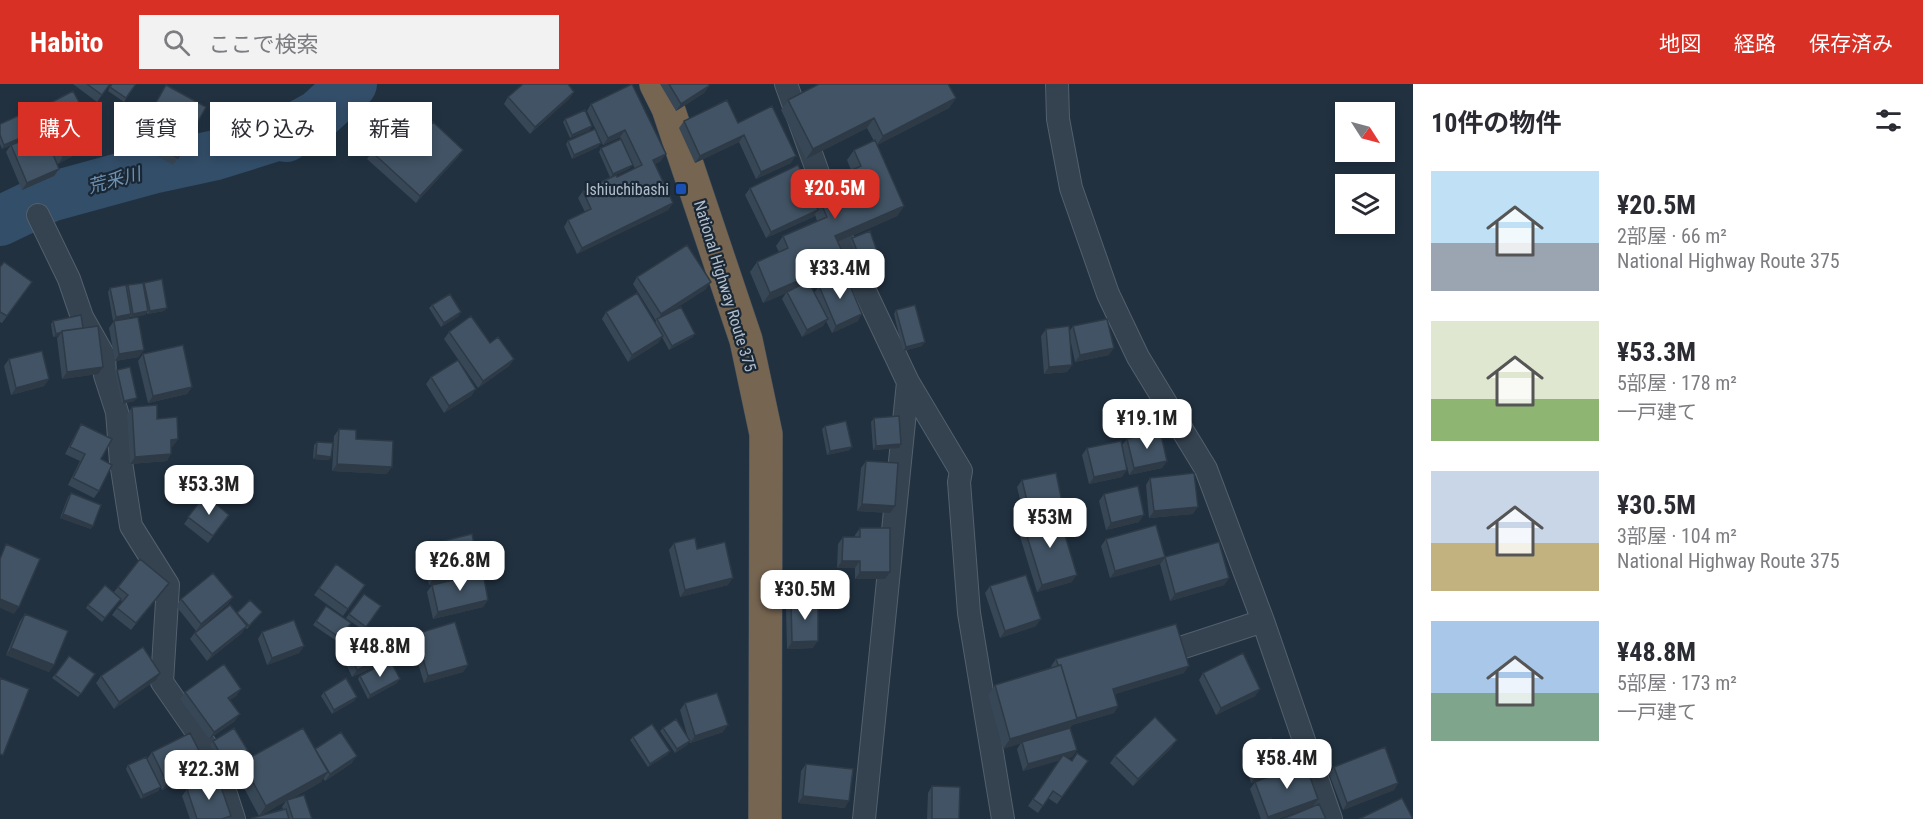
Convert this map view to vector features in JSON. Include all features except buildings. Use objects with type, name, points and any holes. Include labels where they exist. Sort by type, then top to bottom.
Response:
[{"type":"highway","name":"National Highway Route 375","points":[[656,84],[668,108],[746,340],[766,434],[765,819]]},
{"type":"street","points":[[786,84],[847,253],[908,382],[961,471],[959,482],[969,613],[1003,819]]},
{"type":"street","points":[[1057,84],[1059,119],[1071,188],[1108,294],[1138,357],[1206,469],[1263,621],[1331,819]]},
{"type":"street","points":[[38,215],[69,279],[82,317],[104,356],[105,375],[117,412],[121,462],[131,526],[168,585],[162,682],[214,757],[234,819]]},
{"type":"street","points":[[864,819],[908,382]]},
{"type":"street","points":[[1130,664],[1263,621]]},
{"type":"street","points":[[986,711],[1008,704]]},
{"type":"waterway","name":"荒釆川","points":[[0,221],[50,197],[156,168],[216,155],[286,133],[286,137],[298,126],[318,115],[352,84]]},
{"type":"place","name":"Ishiuchibashi","points":[[681,189]]}]
